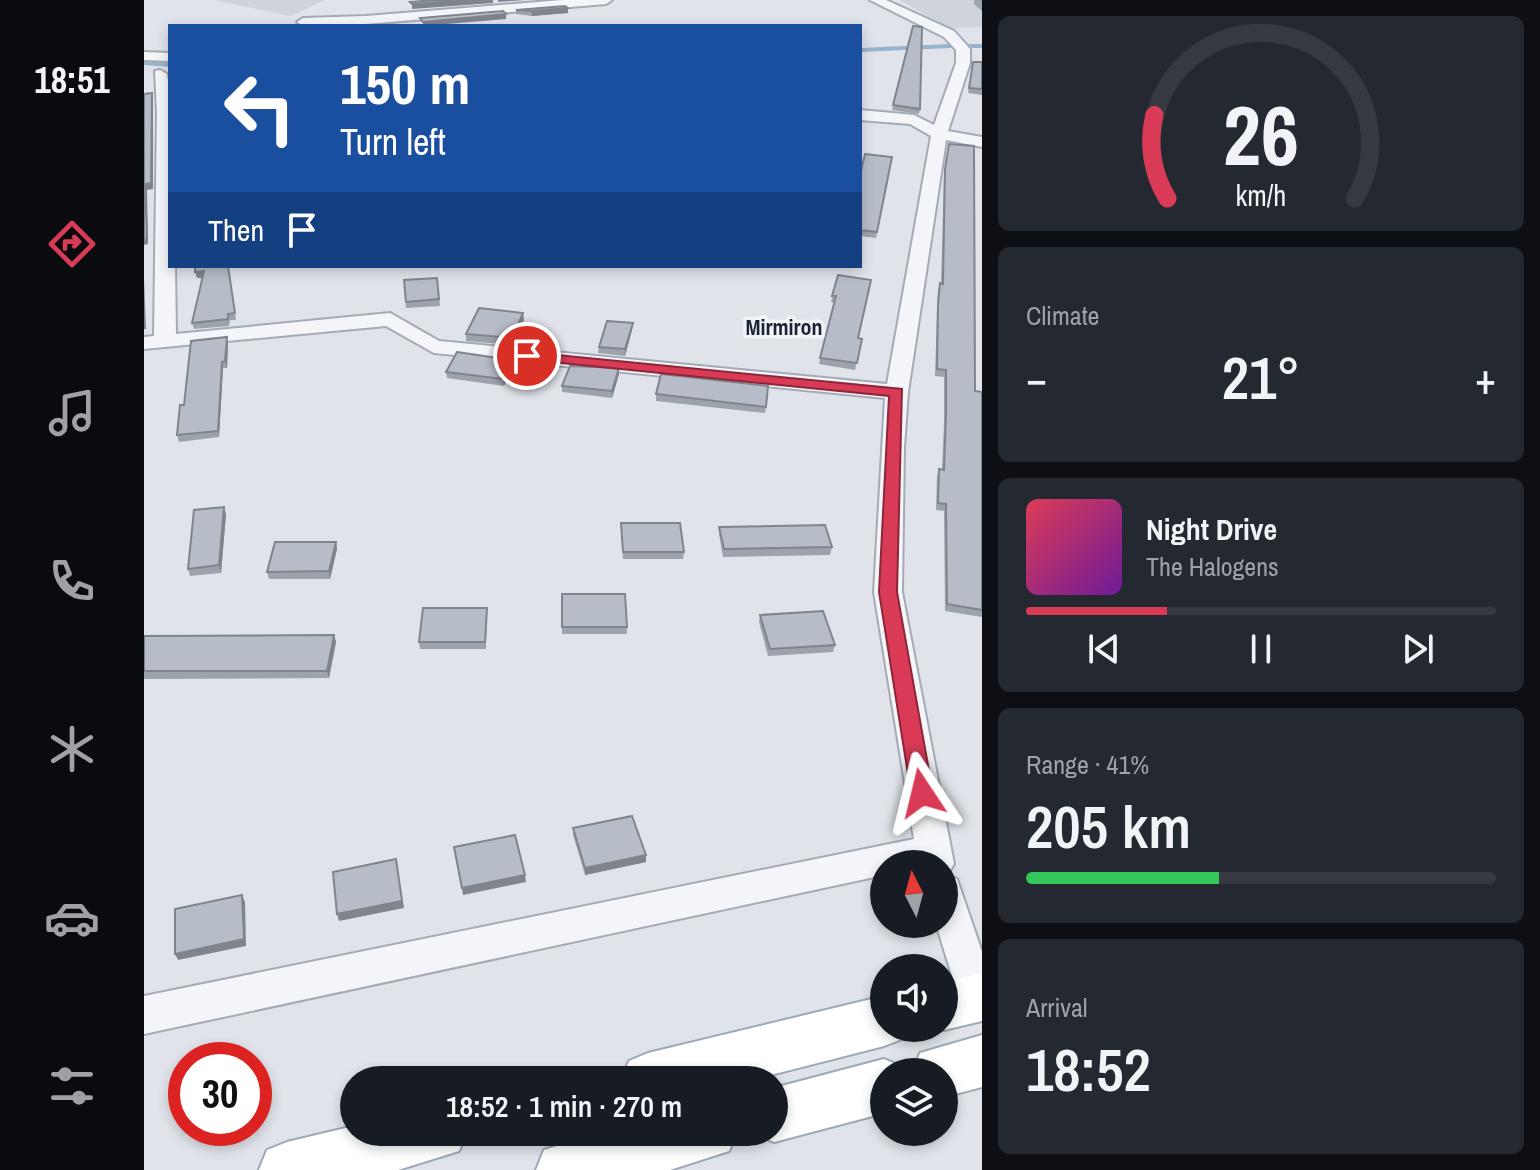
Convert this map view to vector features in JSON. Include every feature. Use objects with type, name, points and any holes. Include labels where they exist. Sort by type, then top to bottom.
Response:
[{"type":"main road","points":[[704,1066],[870,1024]]},
{"type":"main road","points":[[958,1067],[982,1061]]},
{"type":"main road","points":[[788,1111],[870,1090]]},
{"type":"main road","points":[[287,1170],[384,1146]]},
{"type":"main road","points":[[564,1170],[656,1146]]},
{"type":"street","points":[[298,24],[606,0]]},
{"type":"street","points":[[876,0],[949,34],[963,49],[963,63],[939,134],[897,392],[888,592],[933,850]]},
{"type":"street","points":[[298,24],[336,6]]},
{"type":"street","points":[[144,56],[168,57]]},
{"type":"street","points":[[160,74],[165,112],[154,342],[390,319],[434,347],[897,392]]},
{"type":"street","points":[[862,115],[914,120],[939,134],[982,142]]},
{"type":"street","points":[[144,1015],[870,870]]},
{"type":"street","points":[[954,938],[968,1000]]},
{"type":"shaded area","points":[[214,0],[325,0],[291,16]]},
{"type":"shaded area","points":[[900,0],[982,0],[982,27],[947,28]]},
{"type":"building","points":[[434,0],[467,0],[410,2]]},
{"type":"building","points":[[565,6],[568,8],[516,10]]},
{"type":"building","points":[[503,11],[506,14],[423,22],[420,18]]},
{"type":"building","points":[[913,26],[922,27],[920,109],[893,105]]},
{"type":"building","points":[[973,62],[982,62],[982,89],[969,88]]},
{"type":"building","points":[[152,93],[151,183],[145,184],[147,238],[144,239],[144,94]]},
{"type":"building","points":[[949,144],[974,146],[975,391],[982,392],[982,610],[947,604],[946,504],[938,503],[939,469],[944,470],[946,370],[937,369],[938,305],[940,283],[943,284],[945,169]]},
{"type":"building","points":[[865,154],[892,157],[877,232],[862,230],[862,167]]},
{"type":"building","points":[[195,268],[228,268],[235,313],[228,314],[228,319],[192,323],[204,271],[195,272]]},
{"type":"building","points":[[838,275],[871,280],[858,338],[862,339],[857,363],[820,358],[836,296],[832,296]]},
{"type":"building","points":[[437,278],[439,299],[406,302],[404,280]]},
{"type":"building","points":[[479,308],[523,313],[512,338],[466,334]]},
{"type":"building","points":[[607,321],[633,323],[625,349],[599,347]]},
{"type":"building","points":[[227,337],[225,361],[222,362],[218,431],[177,435],[180,405],[184,405],[191,341]]},
{"type":"building","points":[[457,352],[512,360],[503,379],[446,372]]},
{"type":"building","points":[[570,366],[619,368],[612,391],[562,386]]},
{"type":"building","points":[[661,374],[768,386],[766,407],[656,394]]},
{"type":"building","points":[[224,507],[219,565],[188,569],[194,510]]},
{"type":"building","points":[[621,523],[680,523],[684,552],[623,552]]},
{"type":"building","points":[[825,525],[832,547],[724,549],[719,527]]},
{"type":"building","points":[[275,542],[336,542],[329,571],[267,572]]},
{"type":"building","points":[[562,594],[625,594],[627,627],[562,627]]},
{"type":"building","points":[[423,608],[487,608],[485,642],[419,642]]},
{"type":"building","points":[[823,611],[835,645],[770,649],[760,615]]},
{"type":"building","points":[[334,635],[327,671],[144,671],[144,636]]},
{"type":"building","points":[[632,816],[646,855],[585,868],[573,828]]},
{"type":"building","points":[[515,835],[525,875],[462,888],[454,847]]},
{"type":"building","points":[[396,859],[402,901],[337,914],[333,872]]},
{"type":"building","points":[[242,895],[244,939],[175,954],[175,909]]},
{"type":"waterway","points":[[862,50],[951,46]]},
{"type":"waterway","points":[[967,46],[982,46]]},
{"type":"waterway","points":[[144,63],[168,65]]},
{"type":"district","name":"Mirmiron","points":[[784,327]]},
{"type":"route","points":[[527,356],[897,392],[892,447],[888,592],[922,793]]}]
